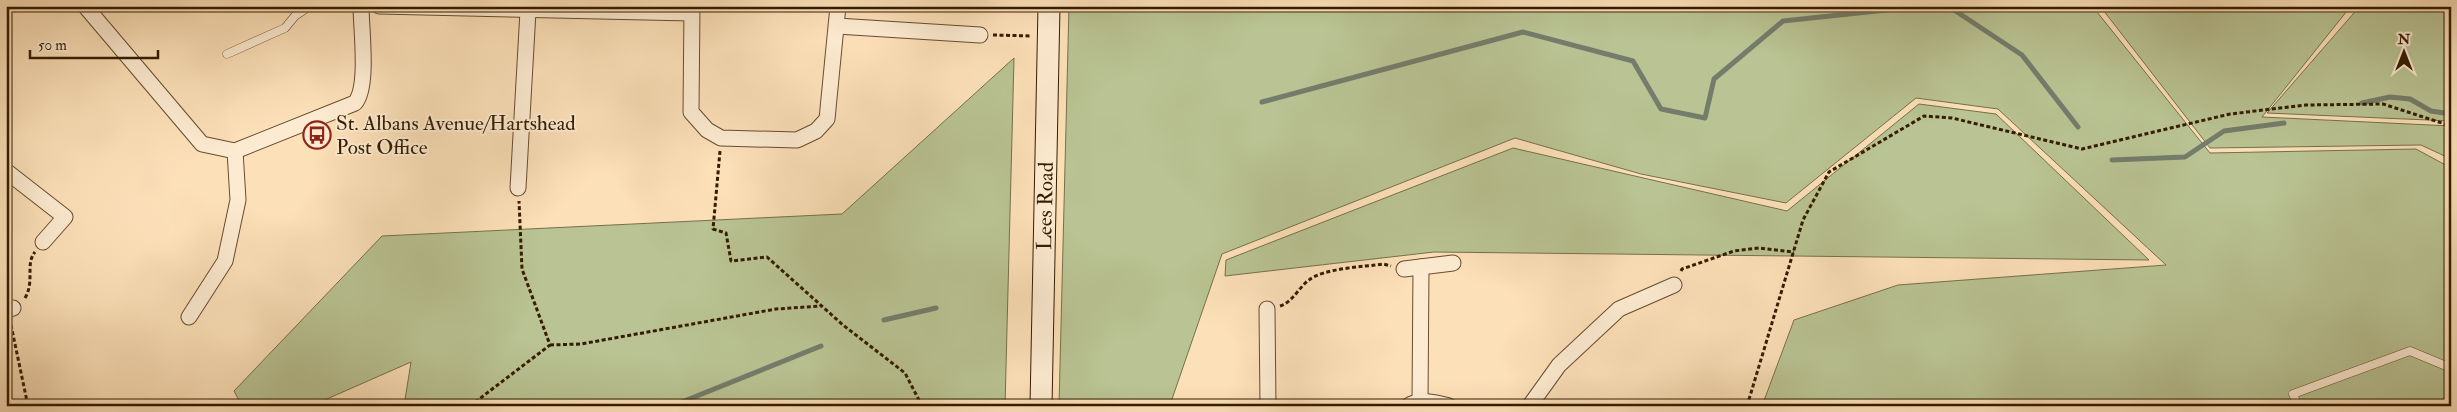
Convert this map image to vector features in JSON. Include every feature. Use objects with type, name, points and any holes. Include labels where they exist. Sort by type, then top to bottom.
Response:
[{"type":"main road","name":"Lees Road","points":[[1041,406],[1049,6]]},
{"type":"street","points":[[85,6],[202,144],[234,151],[355,103],[360,96],[362,80],[361,6]]},
{"type":"street","points":[[379,6],[528,10],[691,10],[691,112],[707,130],[721,138],[797,140],[816,131],[827,119],[838,6]]},
{"type":"street","points":[[518,188],[528,10]]},
{"type":"street","points":[[837,26],[980,35]]},
{"type":"street","points":[[189,317],[226,261],[238,200],[234,151]]},
{"type":"street","points":[[6,172],[65,217],[43,242]]},
{"type":"street","points":[[1404,269],[1453,263]]},
{"type":"street","points":[[1421,267],[1414,404],[1449,406]]},
{"type":"street","points":[[1528,405],[1559,365],[1619,309],[1674,285]]},
{"type":"street","points":[[1267,309],[1268,406]]},
{"type":"lane","points":[[227,54],[285,28],[295,16],[310,6]]},
{"type":"lane","points":[[2298,406],[2293,394],[2410,352],[2451,368]]},
{"type":"path","points":[[1000,35],[1019,36]]},
{"type":"path","points":[[1748,406],[1804,220],[1829,172],[1924,116],[1952,118],[2082,149],[2230,114],[2306,105],[2384,104],[2451,126]]},
{"type":"path","points":[[721,138],[712,229],[726,233],[731,261],[767,257],[821,306],[905,373],[922,406]]},
{"type":"path","points":[[518,188],[522,269],[550,345]]},
{"type":"path","points":[[28,406],[9,309],[25,297],[30,287],[31,257],[43,242]]},
{"type":"path","points":[[1674,285],[1682,269],[1734,251],[1759,248],[1794,252]]},
{"type":"path","points":[[1267,309],[1283,305],[1310,279],[1330,272],[1383,264],[1404,269]]},
{"type":"path","points":[[470,406],[550,345],[581,344],[776,309],[821,306]]},
{"type":"green space","points":[[1069,6],[2095,6],[2097,12],[2210,153],[2416,149],[2451,168],[2451,406],[1762,406],[1794,320],[1898,285],[2166,265],[1998,109],[1916,98],[1786,203],[1641,174],[1515,138],[1222,254],[1171,402],[1059,406]]},
{"type":"green space","points":[[2100,6],[2351,6],[2262,117],[2451,126],[2451,159],[2421,145],[2210,148]]},
{"type":"green space","points":[[2360,6],[2451,6],[2451,121],[2267,113]]},
{"type":"green space","points":[[1014,58],[1005,406],[942,406],[907,402],[908,406],[404,406],[411,362],[311,406],[242,406],[234,391],[382,236],[842,214]]},
{"type":"green space","points":[[1919,104],[1996,114],[2149,260],[1434,252],[1225,276],[1226,260],[1513,148],[1787,211]]},
{"type":"waterway","points":[[1262,102],[1523,32],[1633,61],[1661,109],[1705,118],[1714,79],[1783,21],[1924,6]]},
{"type":"waterway","points":[[1948,6],[2022,55],[2078,127]]},
{"type":"waterway","points":[[2362,103],[2390,97],[2410,99],[2431,111],[2451,114]]},
{"type":"waterway","points":[[2112,160],[2185,157],[2224,131],[2284,123]]},
{"type":"waterway","points":[[884,320],[936,308]]},
{"type":"waterway","points":[[672,406],[821,346]]},
{"type":"place","name":"St. Albans Avenue/Hartshead Post Office","points":[[317,135]]}]
